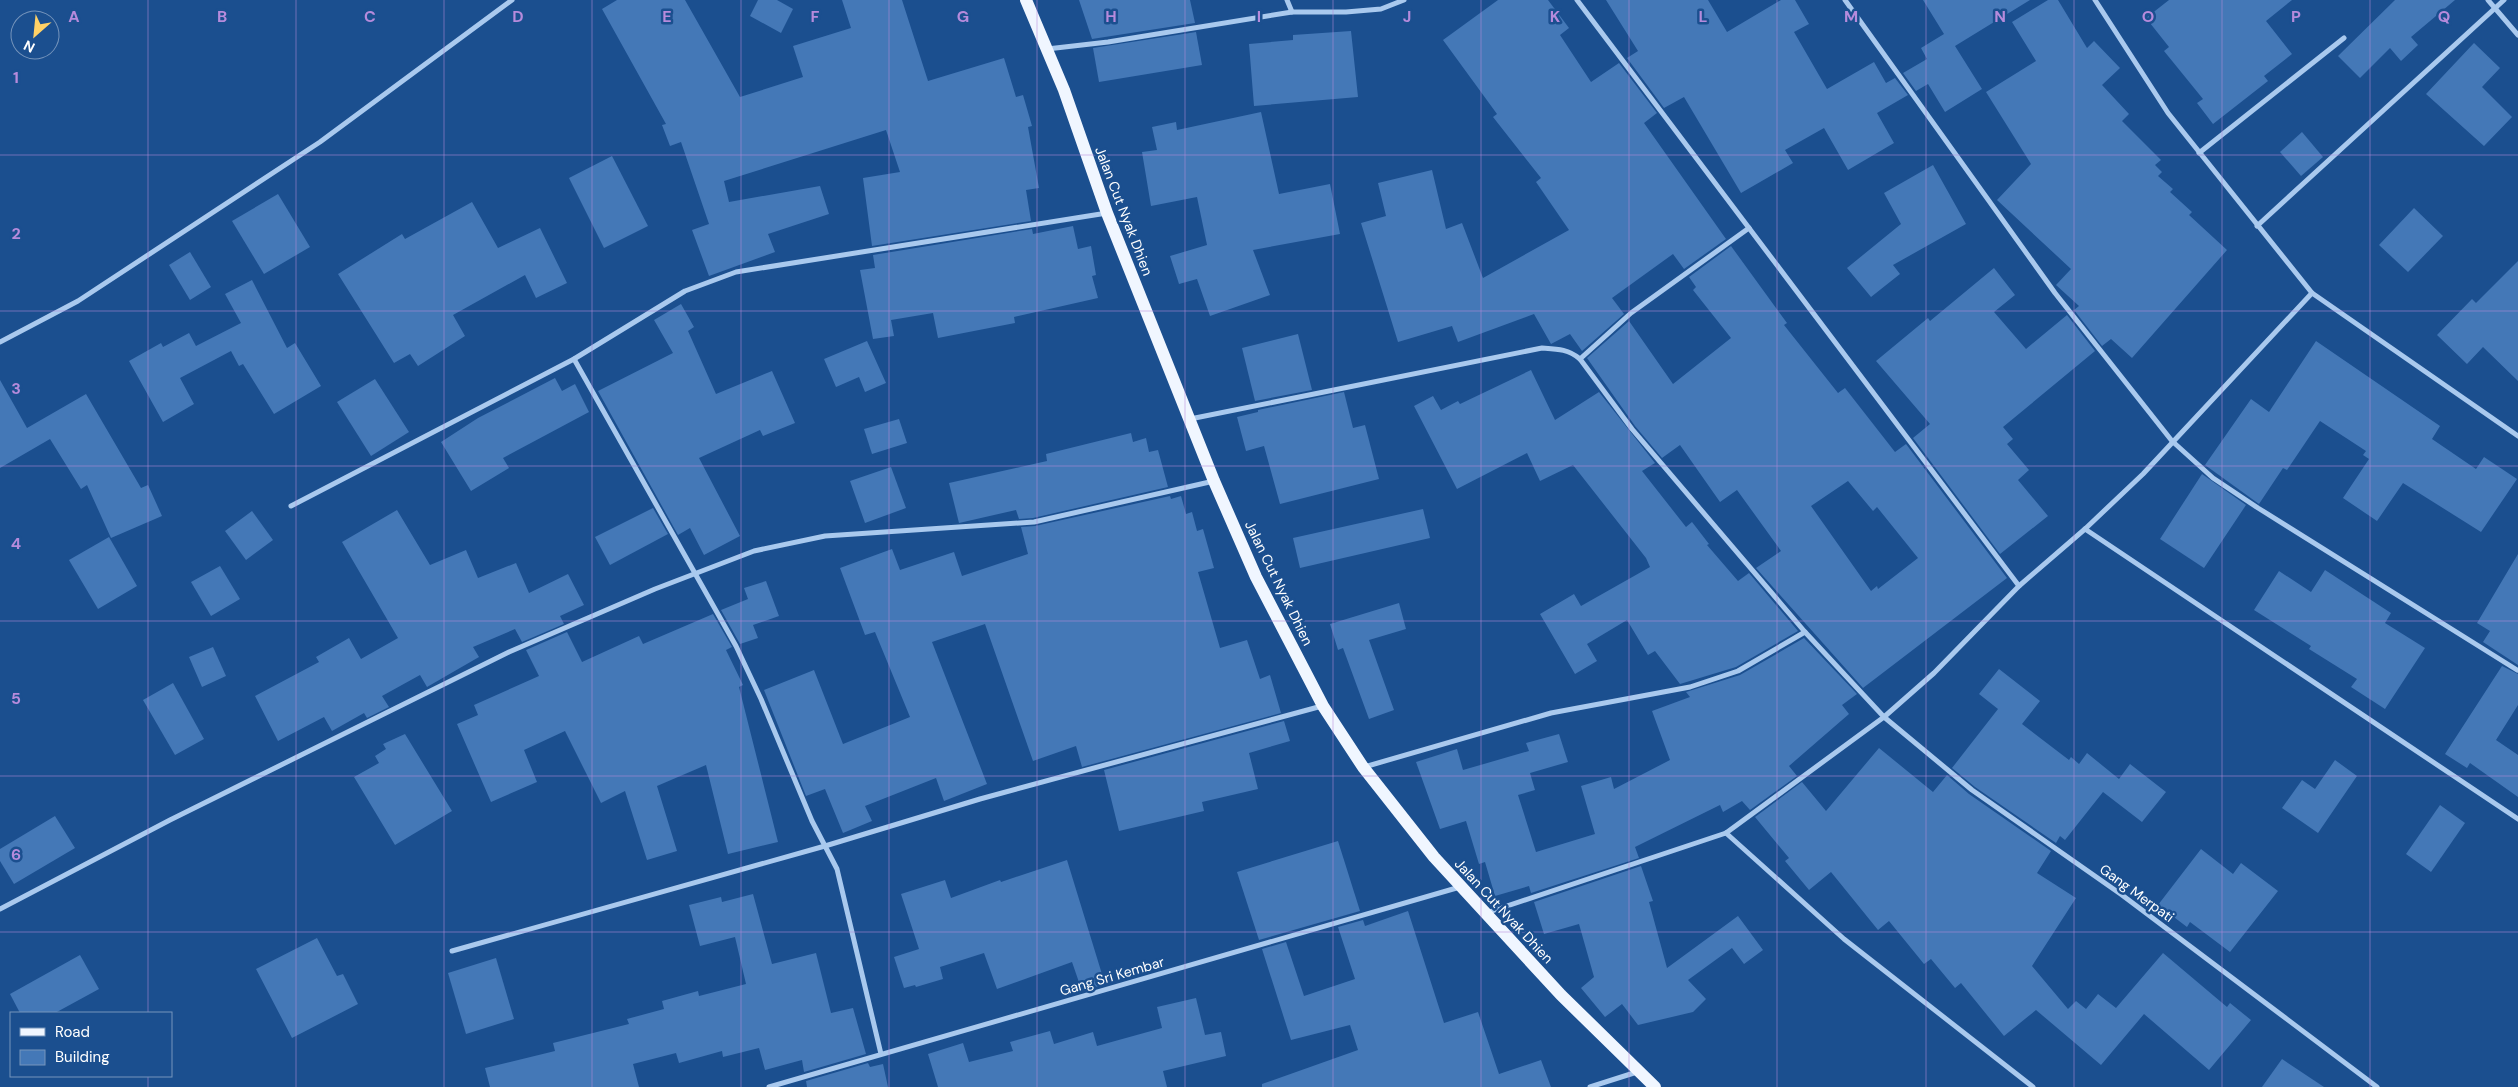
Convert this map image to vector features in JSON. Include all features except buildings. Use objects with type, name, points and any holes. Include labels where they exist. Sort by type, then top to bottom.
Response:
[{"type":"main road","name":"Jalan Cut Nyak Dhien","points":[[1026,0],[1064,90],[1107,213],[1214,481],[1256,577],[1323,706],[1363,767],[1410,828],[1460,887],[1561,996],[1637,1072],[1655,1087]]},
{"type":"street","points":[[0,342],[78,301],[320,142],[512,0]]},
{"type":"street","points":[[1287,0],[1292,12]]},
{"type":"street","points":[[1046,49],[1108,42],[1292,12],[1346,12],[1381,8],[1404,0]]},
{"type":"street","points":[[1577,0],[2019,586]]},
{"type":"street","points":[[1845,0],[2055,293],[2172,441],[2213,478],[2258,508],[2517,670]]},
{"type":"street","points":[[2095,0],[2168,113],[2312,293],[2518,436]]},
{"type":"street","points":[[2488,0],[2518,35]]},
{"type":"street","points":[[2257,226],[2504,0]]},
{"type":"street","points":[[2199,153],[2344,38]]},
{"type":"street","points":[[291,506],[574,359],[685,291],[736,272],[1107,213]]},
{"type":"street","points":[[1188,419],[1542,348],[1563,349],[1580,359],[1631,314],[1749,228]]},
{"type":"street","points":[[1485,913],[1726,833],[1884,717],[1934,673],[2019,586],[2143,474],[2312,293]]},
{"type":"street","points":[[574,359],[736,646],[761,699],[804,804],[839,875],[881,1054]]},
{"type":"street","name":"Gang Merpati","points":[[1580,359],[1632,429],[1805,632],[1884,717],[1972,790],[2122,896],[2377,1087]]},
{"type":"street","points":[[0,909],[170,820],[509,652],[694,574],[754,551],[825,536],[1034,522],[1214,481]]},
{"type":"street","points":[[2084,529],[2518,818]]},
{"type":"street","points":[[1363,767],[1551,713],[1690,687],[1738,671],[1805,632]]},
{"type":"street","points":[[452,952],[825,846],[980,799],[1323,706]]},
{"type":"street","points":[[1726,833],[1844,939],[2033,1087]]},
{"type":"street","name":"Gang Sri Kembar","points":[[769,1087],[1460,887]]},
{"type":"street","points":[[1590,1087],[1637,1072]]}]
